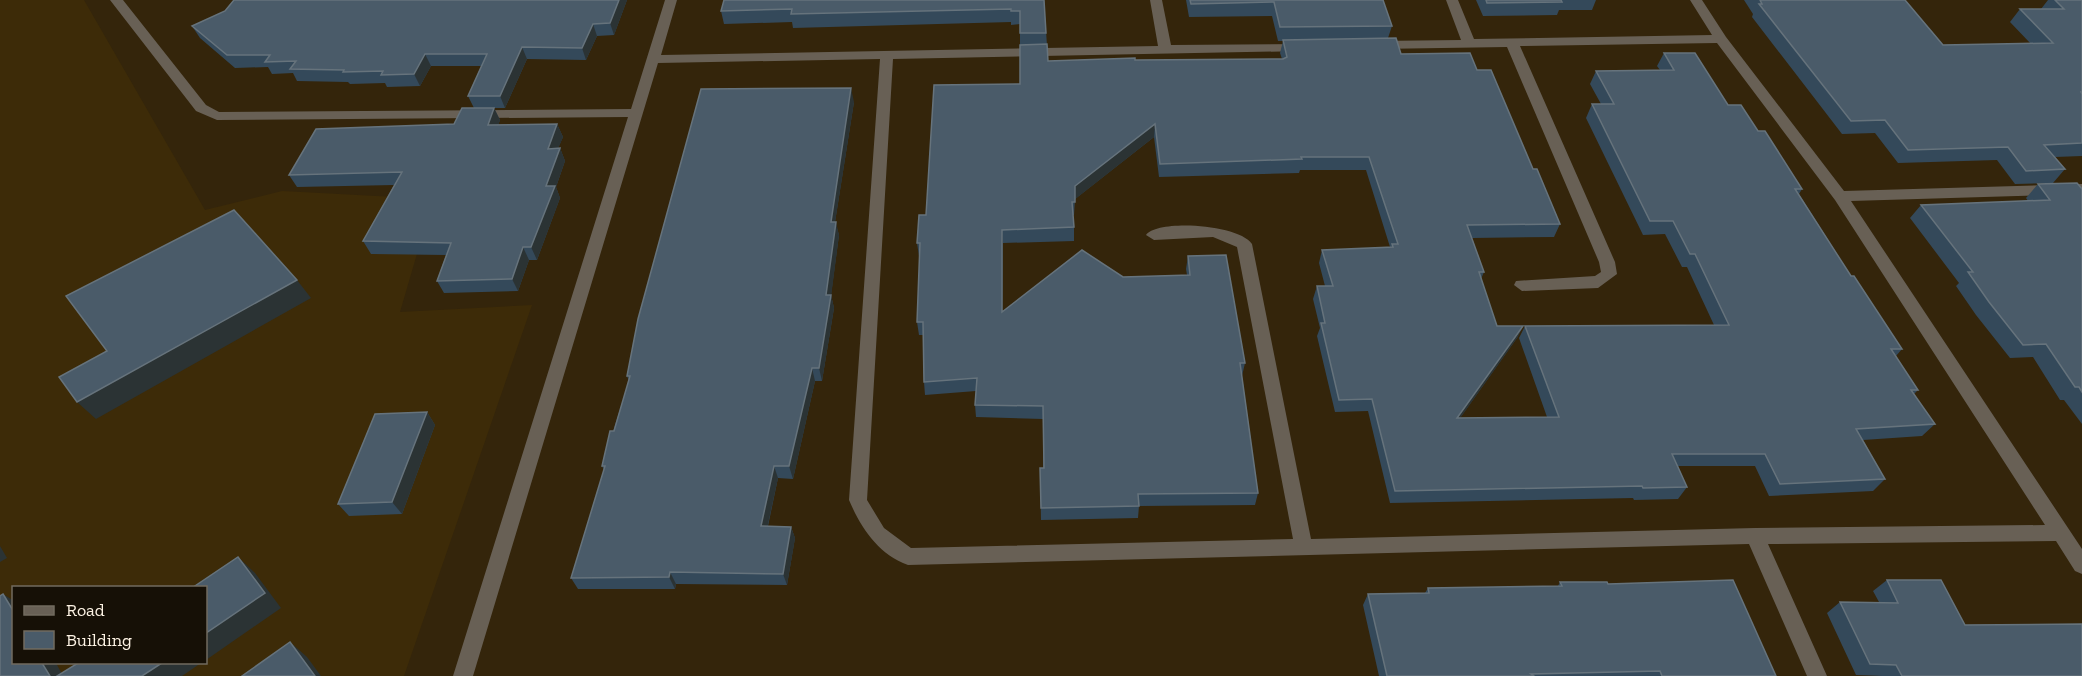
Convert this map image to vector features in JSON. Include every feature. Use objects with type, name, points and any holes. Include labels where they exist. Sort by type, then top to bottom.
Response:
[{"type":"street","points":[[116,0],[201,108],[217,116],[635,113]]},
{"type":"street","points":[[463,676],[671,0]]},
{"type":"street","points":[[1156,0],[1165,50]]},
{"type":"street","points":[[1452,0],[1469,43]]},
{"type":"street","points":[[1696,0],[1721,39],[1840,196],[2082,565]]},
{"type":"street","points":[[1364,45],[1721,39]]},
{"type":"street","points":[[1512,42],[1606,262],[1609,274],[1598,282],[1522,285]]},
{"type":"street","points":[[652,59],[1317,46]]},
{"type":"street","points":[[887,56],[858,500],[870,527],[890,546],[908,557],[1304,549],[1755,536],[2060,533]]},
{"type":"street","points":[[1840,196],[2082,189]]},
{"type":"street","points":[[1154,235],[1216,231],[1232,234],[1244,244],[1304,549]]},
{"type":"street","points":[[1755,536],[1817,676]]},
{"type":"shaded area","points":[[0,0],[84,0],[205,210],[282,191],[433,199],[400,312],[532,305],[404,676],[0,676]]},
{"type":"building","points":[[234,0],[619,0],[610,23],[593,24],[582,48],[522,47],[500,96],[468,96],[487,54],[425,54],[414,74],[381,75],[383,71],[343,72],[344,70],[290,69],[296,61],[265,62],[270,55],[227,55],[192,26],[225,11]]},
{"type":"building","points":[[724,0],[1044,0],[1046,33],[1020,33],[1020,11],[1011,11],[1011,9],[791,14],[792,9],[721,11]]},
{"type":"building","points":[[1190,0],[1383,0],[1392,26],[1280,27],[1274,2],[1191,4]]},
{"type":"building","points":[[1486,0],[1561,0],[1562,2],[1487,3]]},
{"type":"building","points":[[1760,0],[1905,0],[1943,45],[2053,43],[2020,9],[2064,9],[2055,0],[2082,0],[2082,143],[2044,145],[2065,169],[2026,171],[2008,147],[1908,150],[1885,120],[1851,121],[1759,4],[1762,4]]},
{"type":"building","points":[[1396,38],[1401,54],[1470,53],[1477,70],[1491,70],[1533,169],[1537,169],[1560,224],[1467,225],[1484,272],[1479,272],[1497,326],[1523,326],[1457,418],[1559,417],[1525,326],[1729,325],[1695,254],[1690,254],[1673,221],[1650,221],[1592,104],[1614,104],[1596,71],[1674,70],[1664,53],[1695,53],[1728,105],[1741,105],[1758,131],[1765,131],[1802,189],[1795,189],[1851,276],[1854,276],[1902,349],[1891,349],[1918,390],[1911,390],[1935,424],[1856,429],[1885,479],[1780,484],[1765,454],[1672,454],[1687,487],[1395,491],[1372,399],[1339,400],[1321,323],[1325,323],[1317,286],[1333,286],[1322,250],[1393,247],[1392,244],[1398,244],[1369,157],[1301,157],[1302,159],[1160,164],[1155,124],[1075,186],[1075,202],[1072,202],[1074,227],[1002,230],[1002,312],[1082,250],[1123,277],[1190,275],[1188,256],[1226,255],[1245,363],[1240,363],[1258,493],[1138,494],[1139,506],[1041,508],[1040,468],[1044,468],[1043,406],[975,405],[977,378],[924,382],[923,322],[917,322],[920,243],[917,243],[919,215],[926,215],[934,85],[1020,84],[1020,45],[1047,44],[1048,61],[1135,58],[1135,60],[1283,59],[1287,57],[1283,40]]},
{"type":"building","points":[[851,88],[831,222],[836,222],[826,295],[831,295],[819,368],[812,368],[789,466],[774,466],[761,526],[791,527],[783,574],[670,572],[669,577],[571,578],[605,466],[602,466],[610,431],[614,431],[630,376],[627,376],[638,319],[701,89]]},
{"type":"building","points":[[462,108],[494,108],[488,125],[557,124],[548,149],[560,148],[546,186],[555,186],[531,247],[523,247],[512,279],[437,281],[451,243],[363,241],[402,172],[289,175],[316,129],[454,124]]},
{"type":"building","points":[[2077,183],[2082,189],[2082,392],[2079,387],[2075,387],[2046,344],[2023,345],[1968,272],[1973,272],[1921,205],[2050,200],[2038,184]]},
{"type":"building","points":[[234,210],[297,280],[77,402],[59,377],[107,351],[66,296]]},
{"type":"building","points":[[427,412],[392,502],[338,504],[375,414]]},
{"type":"building","points":[[238,557],[265,593],[207,632],[207,586],[195,586]]},
{"type":"building","points":[[1733,580],[1776,676],[1662,676],[1660,671],[1531,674],[1534,676],[1387,676],[1368,594],[1429,593],[1428,588],[1562,586],[1560,582],[1607,582],[1608,584]]},
{"type":"building","points":[[1887,580],[1941,580],[1965,625],[2082,624],[2082,676],[1902,676],[1896,665],[1870,664],[1840,602],[1898,603]]},
{"type":"building","points":[[3,594],[12,609],[12,664],[43,664],[50,676],[0,676],[0,596]]},
{"type":"building","points":[[290,642],[315,676],[242,676]]},
{"type":"building","points":[[76,664],[160,664],[142,676],[57,676]]}]
